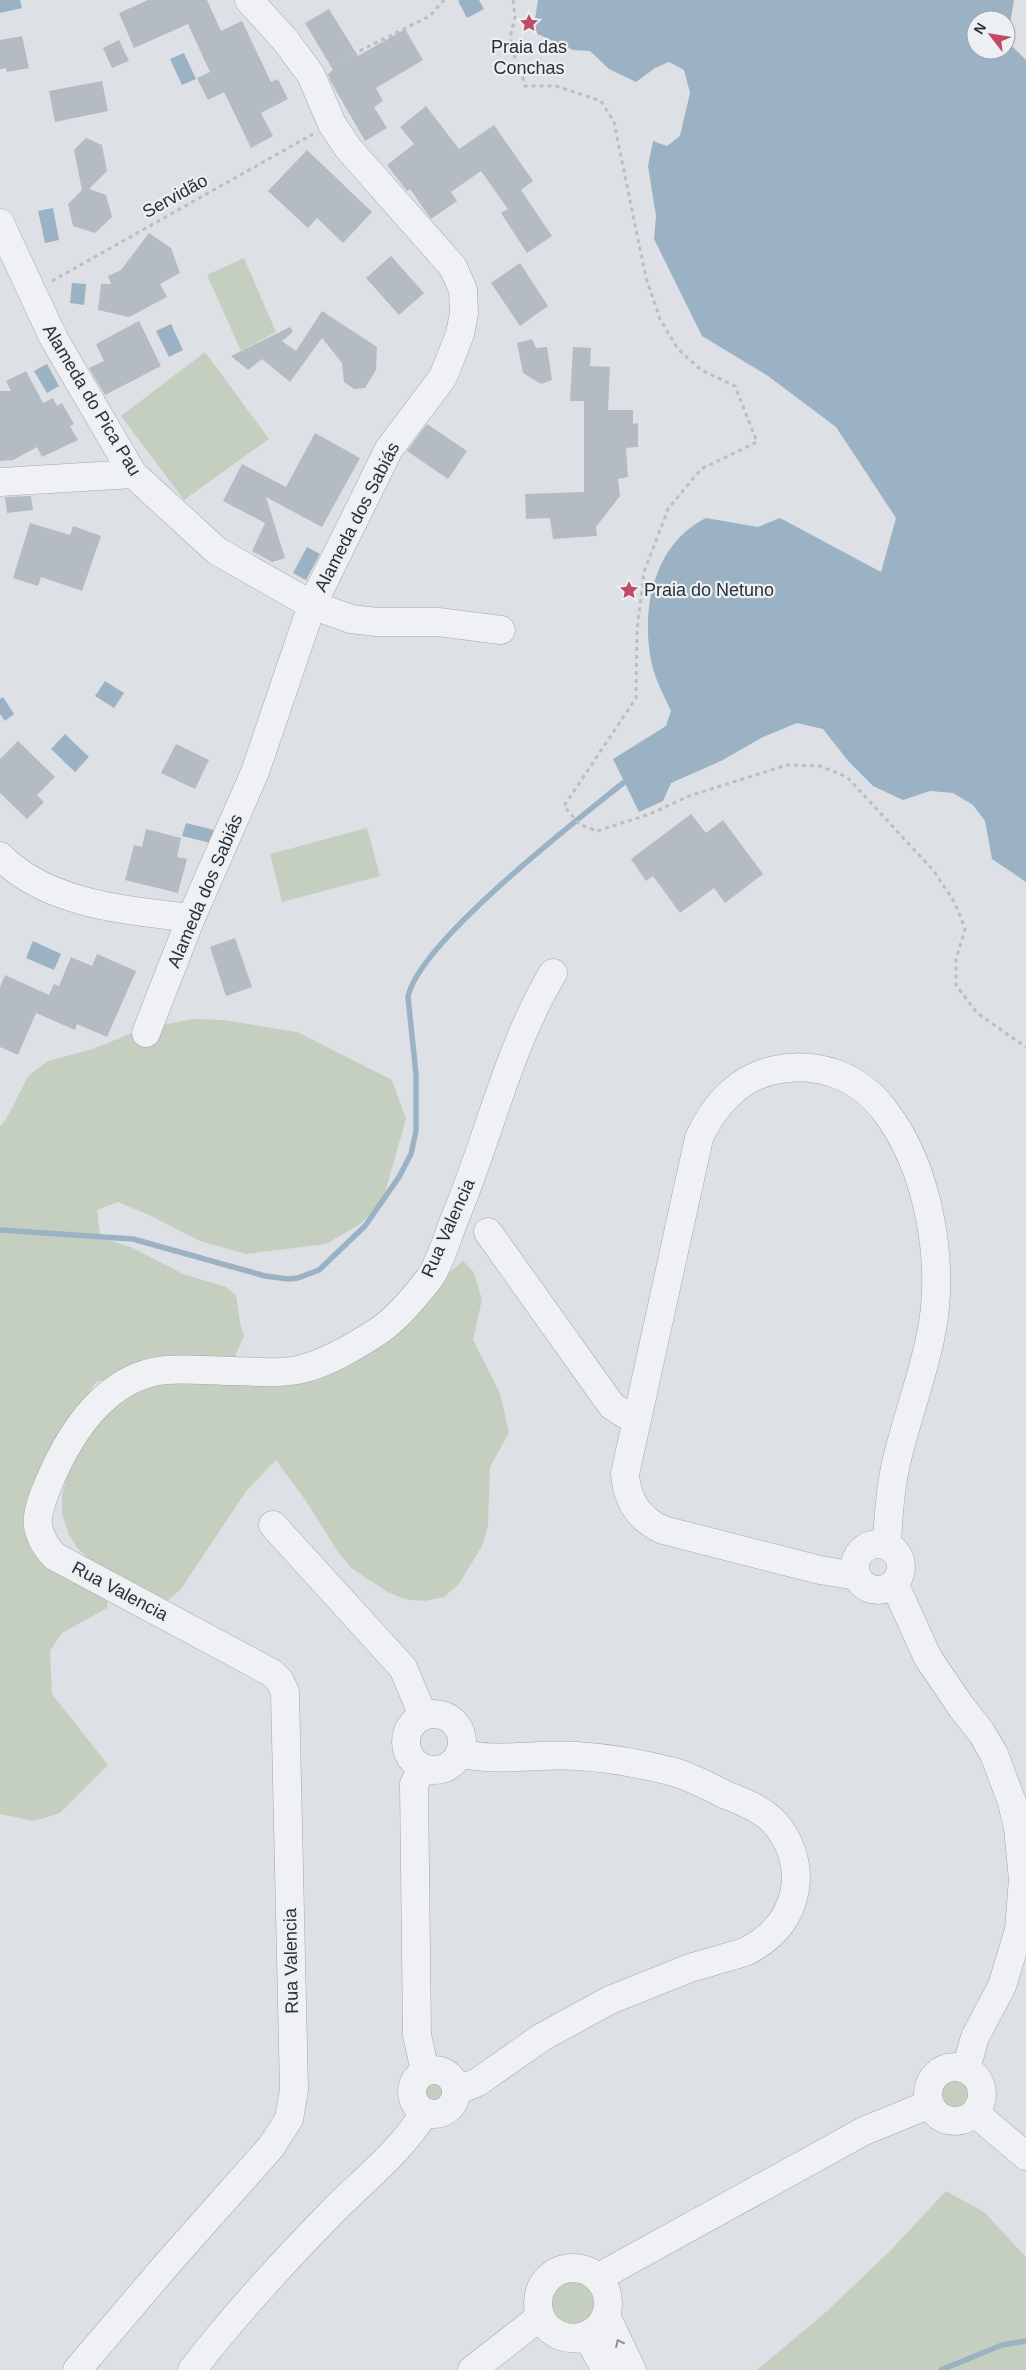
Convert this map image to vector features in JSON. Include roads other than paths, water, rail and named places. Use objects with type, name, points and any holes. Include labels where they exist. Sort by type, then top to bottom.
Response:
[{"type":"street","name":"Alameda dos Sabiás","points":[[146,1033],[191,918],[255,772],[312,605],[389,448],[443,376],[460,334],[464,313],[463,290],[454,267],[348,148],[332,124],[311,75],[286,41],[249,0]]},
{"type":"street","name":"Alameda do Pica Pau","points":[[0,223],[54,339],[132,474],[217,551],[312,605],[351,619],[377,622],[438,622],[501,630]]},
{"type":"street","points":[[0,482],[132,474]]},
{"type":"street","points":[[0,856],[7,864],[43,886],[92,903],[191,918]]},
{"type":"street","name":"Rua Valencia","points":[[77,2370],[271,2146],[289,2120],[294,2090],[285,1692],[280,1681],[272,1673],[54,1556],[44,1545],[38,1530],[37,1511],[52,1476],[80,1425],[96,1404],[118,1388],[144,1375],[166,1370],[266,1372],[301,1369],[344,1353],[380,1330],[403,1308],[430,1277],[466,1192],[535,1002],[554,973]]},
{"type":"street","points":[[857,1576],[855,1567],[862,1550],[878,1544],[894,1550],[901,1567],[894,1583],[887,1588],[878,1590],[870,1588],[857,1576],[820,1570],[662,1530],[637,1512],[625,1484],[625,1474],[636,1421],[699,1138],[715,1108],[740,1085],[770,1071],[787,1068],[821,1069],[852,1081],[879,1102],[903,1140],[924,1193],[935,1250],[935,1309],[930,1338],[896,1463],[891,1491],[887,1546]]},
{"type":"street","points":[[488,1232],[612,1406],[636,1421]]},
{"type":"street","points":[[273,1525],[403,1668],[423,1715]]},
{"type":"street","points":[[894,1583],[928,1658],[981,1732],[994,1754],[1012,1802],[1018,1828],[1023,1879],[1019,1930],[1002,1986],[975,2037],[966,2068]]},
{"type":"street","points":[[434,1713],[444,1715],[454,1721],[460,1730],[462,1742],[460,1753],[454,1762],[444,1768],[434,1770],[423,1768],[413,1762],[407,1753],[405,1742],[407,1731],[413,1721],[423,1715],[434,1713]]},
{"type":"street","points":[[456,2092],[478,2082],[542,2037],[610,2000],[650,1983],[745,1952],[759,1945],[781,1924],[788,1912],[796,1882],[793,1855],[781,1830],[772,1820],[749,1804],[675,1773],[576,1756],[483,1757],[460,1753]]},
{"type":"street","points":[[423,1768],[414,1784],[417,2035],[425,2071]]},
{"type":"street","points":[[955,2066],[966,2068],[975,2074],[982,2088],[980,2104],[974,2113],[966,2119],[955,2121],[945,2119],[936,2113],[930,2104],[928,2094],[930,2083],[936,2075],[945,2069],[955,2066]]},
{"type":"street","points":[[425,2071],[442,2071],[450,2076],[456,2092],[450,2108],[434,2114],[418,2108],[411,2092],[413,2083],[425,2071]]},
{"type":"street","points":[[598,2277],[864,2132],[930,2104]]},
{"type":"street","points":[[192,2370],[250,2299],[297,2248],[411,2135],[425,2112]]},
{"type":"street","points":[[974,2113],[1026,2156]]},
{"type":"street","points":[[573,2267],[587,2269],[598,2277],[606,2289],[609,2303],[606,2316],[598,2328],[587,2336],[573,2339],[560,2336],[548,2328],[540,2317],[537,2303],[540,2289],[554,2274],[573,2267]]},
{"type":"street","points":[[606,2316],[632,2370]]},
{"type":"street","points":[[472,2370],[540,2317]]},
{"type":"street","points":[[587,2336],[606,2370]]},
{"type":"water","points":[[0,0],[20,0],[22,8],[0,13]]},
{"type":"water","points":[[479,0],[484,9],[467,18],[458,1]]},
{"type":"water","points":[[538,0],[1014,0],[1012,10],[966,10],[966,60],[1016,60],[1016,50],[1026,60],[1026,882],[992,859],[985,821],[973,805],[953,793],[930,791],[903,800],[873,786],[849,762],[823,729],[797,723],[763,737],[721,761],[671,783],[663,801],[639,812],[613,759],[666,726],[671,711],[652,665],[648,623],[655,581],[662,562],[674,544],[688,530],[706,518],[758,527],[780,518],[881,572],[896,518],[836,427],[768,376],[702,336],[654,239],[656,216],[648,166],[653,141],[667,146],[680,136],[690,93],[684,70],[669,62],[655,68],[636,82],[609,69],[590,51],[573,50],[533,32]]},
{"type":"water","points":[[184,53],[196,79],[182,85],[170,59]]},
{"type":"water","points":[[53,208],[59,240],[45,243],[38,211]]},
{"type":"water","points":[[72,283],[86,284],[84,305],[70,303]]},
{"type":"water","points":[[171,324],[183,350],[169,357],[156,331]]},
{"type":"water","points":[[47,364],[59,386],[47,393],[34,371]]},
{"type":"water","points":[[307,547],[320,554],[306,580],[293,573]]},
{"type":"water","points":[[105,681],[124,693],[114,708],[95,696]]},
{"type":"water","points":[[3,697],[14,714],[5,721],[0,714],[0,699]]},
{"type":"water","points":[[65,734],[89,757],[75,772],[51,749]]},
{"type":"water","points":[[186,823],[214,830],[211,843],[182,836]]},
{"type":"water","points":[[33,941],[61,954],[54,970],[26,958]]},
{"type":"waterway","points":[[0,1230],[133,1239],[265,1276],[288,1279],[298,1278],[319,1270],[365,1226],[399,1177],[411,1154],[416,1131],[416,1074],[408,997],[418,974],[439,946],[502,884],[623,783]]},
{"type":"waterway","points":[[941,2370],[1002,2345],[1026,2341]]},
{"type":"place","name":"Praia das Conchas","points":[[529,23]]},
{"type":"place","name":"Praia do Netuno","points":[[629,590]]}]
